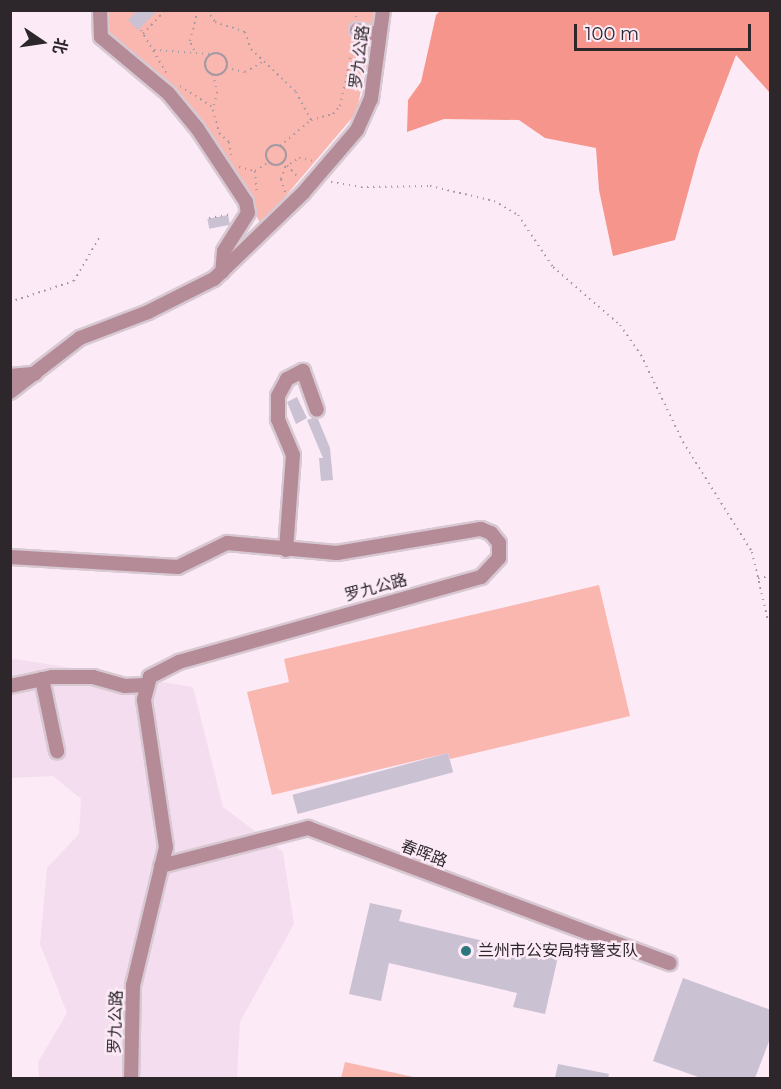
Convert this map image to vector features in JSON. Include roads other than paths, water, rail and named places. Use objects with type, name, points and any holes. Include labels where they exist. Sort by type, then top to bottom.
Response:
[{"type":"street","points":[[100,10],[101,37],[168,93],[197,128],[246,202],[248,213],[237,234],[224,251],[222,272]]},
{"type":"street","name":"罗九公路","points":[[10,392],[80,338],[189,294],[222,272],[357,130],[371,99],[383,10]]},
{"type":"street","points":[[357,30],[379,34]]},
{"type":"street","points":[[286,550],[293,455],[278,420],[278,396],[287,379],[303,371],[316,410]]},
{"type":"street","points":[[10,376],[35,374]]},
{"type":"street","name":"罗九公路","points":[[10,557],[178,567],[227,543],[337,553],[481,529],[491,532],[499,543],[499,558],[481,577],[179,662],[161,669],[145,685],[145,710],[165,824],[161,866],[133,985],[131,1078]]},
{"type":"street","points":[[10,686],[42,679],[93,677],[124,686],[145,685]]},
{"type":"street","points":[[42,679],[57,751]]},
{"type":"street","name":"春晖路","points":[[161,866],[308,828],[486,888],[670,963]]},
{"type":"place","name":"兰州市公安局特警支队","points":[[466,951]]}]
